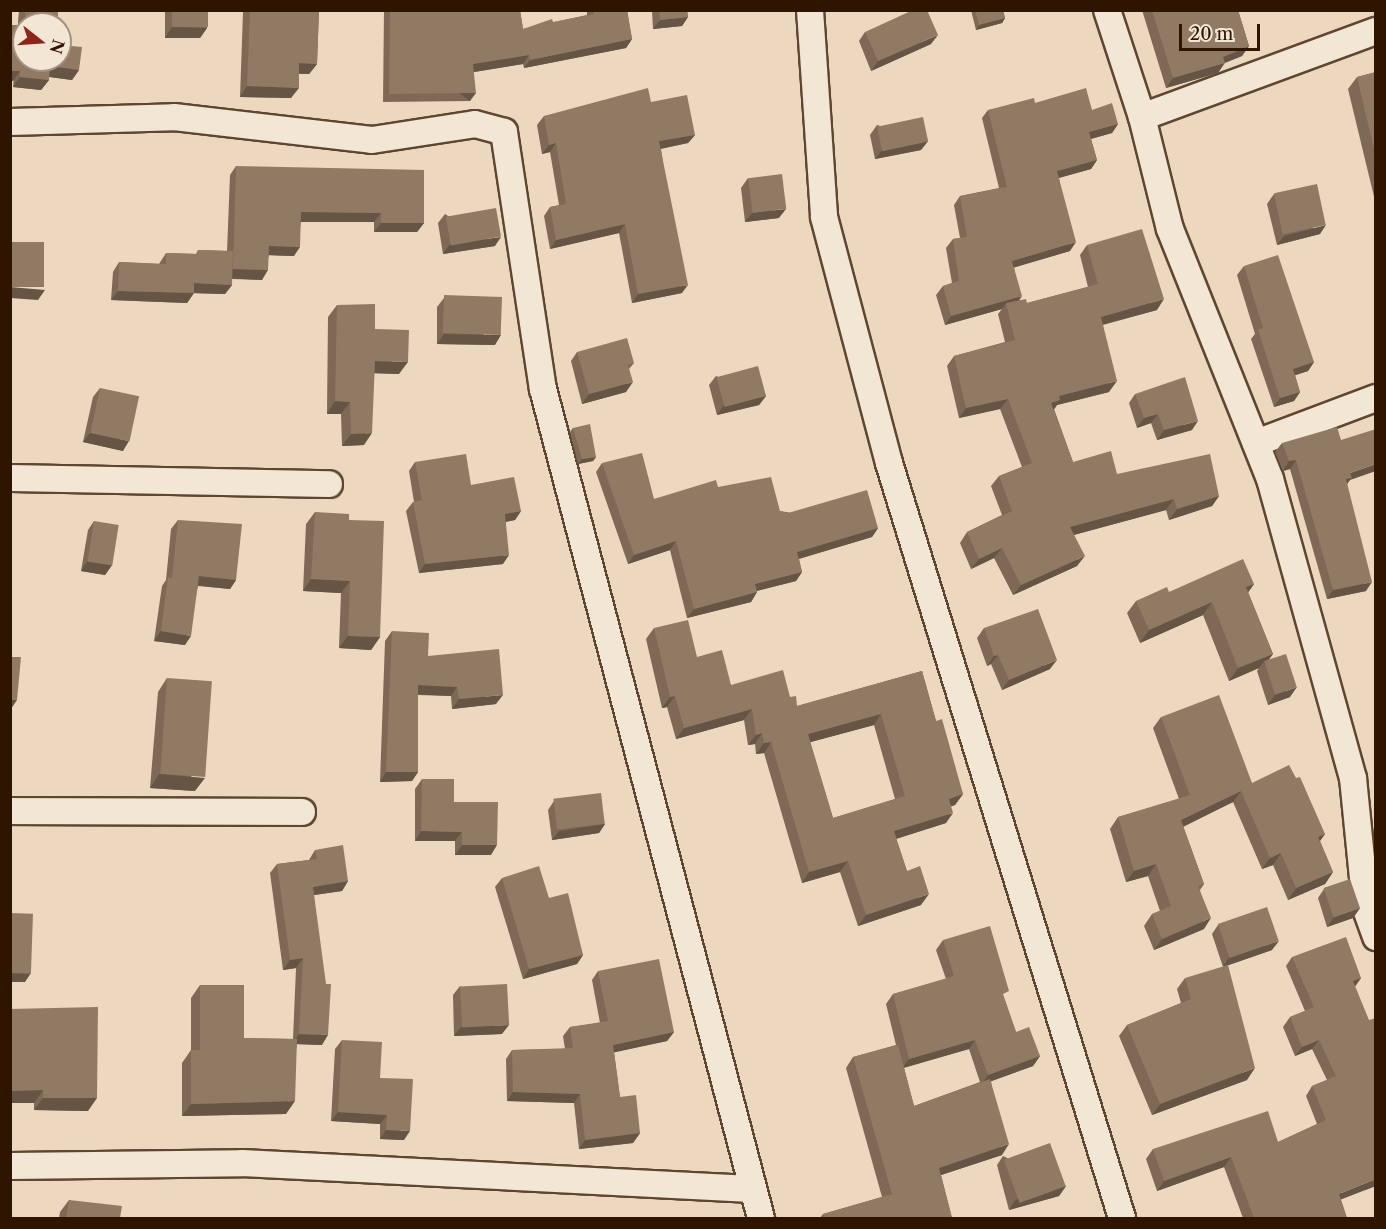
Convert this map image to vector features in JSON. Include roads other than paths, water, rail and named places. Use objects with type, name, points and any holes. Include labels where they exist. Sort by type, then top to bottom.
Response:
[{"type":"street","points":[[810,10],[824,216],[889,463],[1122,1218]]},
{"type":"street","points":[[1107,10],[1142,117],[1170,229],[1270,479],[1353,778],[1376,937]]},
{"type":"street","points":[[1142,117],[1376,31]]},
{"type":"street","points":[[10,122],[174,117],[372,140],[475,124],[504,132],[543,389],[751,1189],[761,1218]]},
{"type":"street","points":[[1256,443],[1376,398]]},
{"type":"street","points":[[10,478],[329,484]]},
{"type":"street","points":[[10,811],[302,812]]},
{"type":"street","points":[[10,1166],[242,1163],[751,1189]]}]
